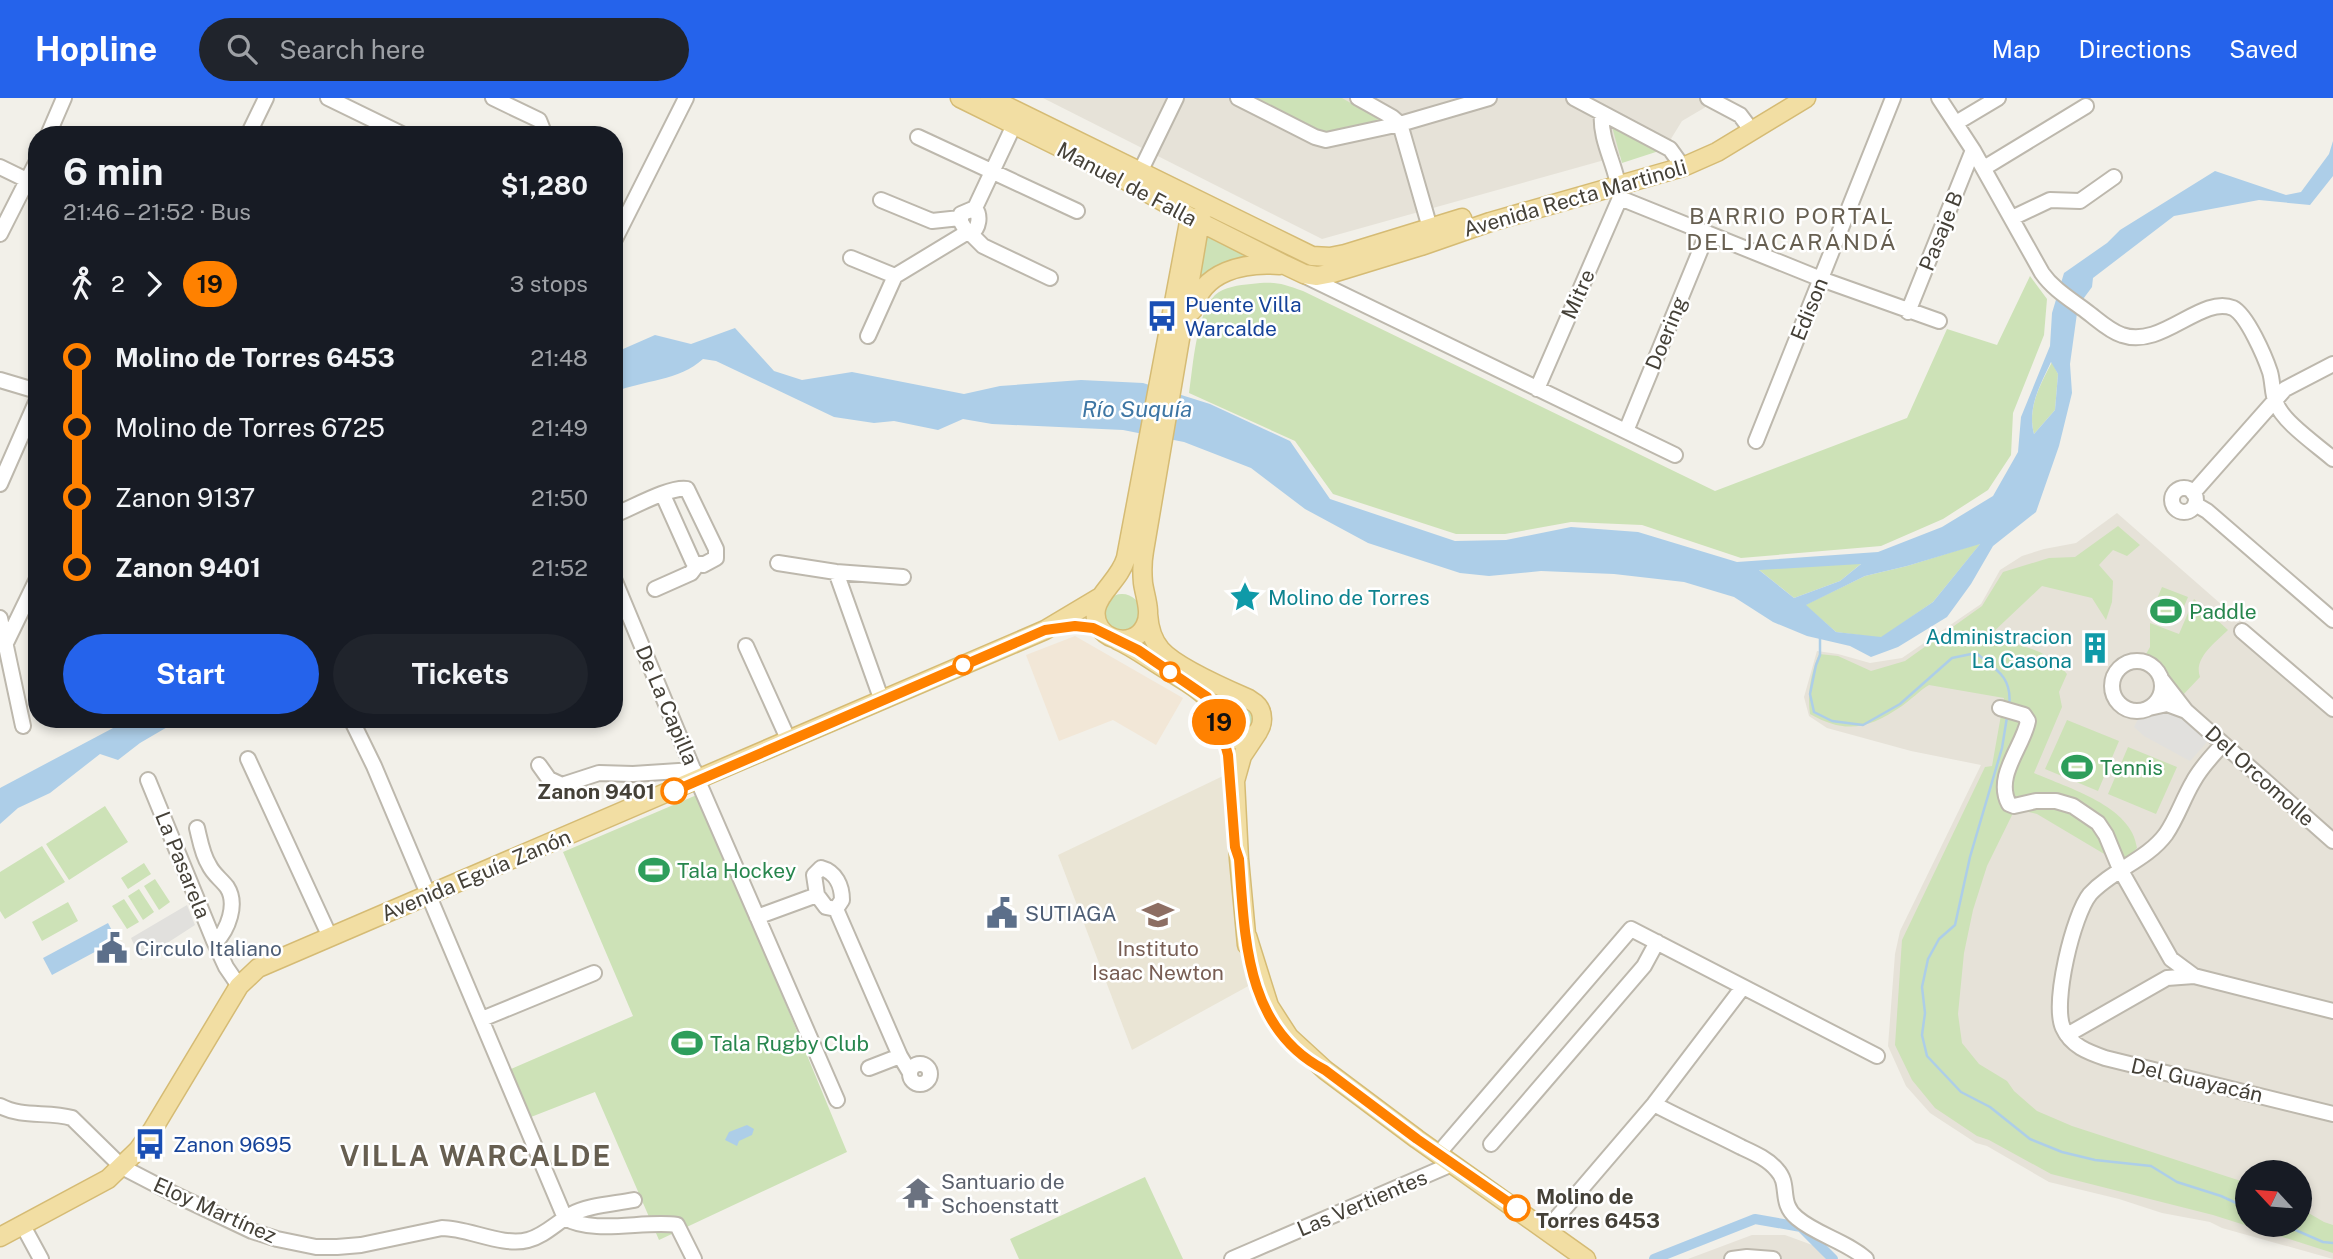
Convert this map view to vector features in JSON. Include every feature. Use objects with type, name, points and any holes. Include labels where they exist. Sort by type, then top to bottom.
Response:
[{"type":"main road","name":"Manuel de Falla","points":[[960,98],[1118,176],[1289,267],[1310,275],[1333,273]]},
{"type":"main road","name":"Manuel de Falla","points":[[990,98],[1298,251],[1318,257]]},
{"type":"main road","name":"Avenida Recta Martinoli","points":[[1333,273],[1479,225],[1619,186],[1681,162],[1709,156],[1784,98]]},
{"type":"main road","name":"Avenida Recta Martinoli","points":[[1749,127],[1806,98]]},
{"type":"main road","points":[[1144,174],[1197,217],[1305,261],[1318,257]]},
{"type":"main road","name":"Avenida Recta Martinoli","points":[[1318,257],[1345,254],[1430,228],[1619,186]]},
{"type":"main road","points":[[1197,217],[1172,366],[1148,486],[1124,564],[1097,604],[1096,618],[1101,630],[1138,650],[1199,690],[1213,706],[1221,726],[1230,738],[1242,740],[1258,732]]},
{"type":"main road","points":[[1172,366],[1185,348],[1196,297],[1204,285],[1220,275],[1245,267],[1289,267]]},
{"type":"main road","points":[[1148,486],[1142,560],[1152,634],[1163,653],[1188,669],[1249,699],[1261,713],[1258,732],[1241,756],[1234,789],[1248,950],[1257,985],[1275,1027],[1285,1041],[1300,1054],[1586,1259]]},
{"type":"main road","points":[[1104,594],[1114,588],[1126,587],[1138,592],[1147,607],[1146,625],[1139,634],[1129,639],[1113,638]]},
{"type":"main road","name":"Avenida Eguía Zanón","points":[[0,1237],[108,1179],[122,1167],[153,1129],[239,986],[250,974],[266,964],[428,896],[696,775],[789,741],[1045,630],[1104,594]]},
{"type":"main road","name":"Avenida Eguía Zanón","points":[[1045,630],[1084,626],[1113,638]]},
{"type":"main road","points":[[1239,859],[1235,847],[1229,764],[1219,716],[1225,705],[1236,698],[1249,699]]},
{"type":"street","points":[[52,126],[64,98]]},
{"type":"street","points":[[252,126],[265,98]]},
{"type":"street","points":[[328,98],[386,126]]},
{"type":"street","points":[[493,98],[533,117],[540,126]]},
{"type":"street","points":[[623,223],[686,98]]},
{"type":"street","points":[[1144,174],[1176,98]]},
{"type":"street","points":[[1238,98],[1326,140],[1399,124],[1489,98]]},
{"type":"street","points":[[1358,98],[1399,124],[1430,228]]},
{"type":"street","points":[[1574,98],[1670,149],[1681,162]]},
{"type":"street","points":[[1708,98],[1734,111],[1749,127]]},
{"type":"street","name":"Edison","points":[[1756,441],[1893,98]]},
{"type":"street","points":[[1939,98],[1973,150],[2050,284],[2113,330],[2132,337],[2150,336],[2214,307],[2234,309],[2241,314],[2266,362],[2274,399],[2280,412],[2333,459]]},
{"type":"street","points":[[1956,123],[1998,98]]},
{"type":"street","points":[[1983,168],[2086,106]]},
{"type":"street","points":[[1602,113],[1603,129],[1619,186],[1707,234],[1908,312],[1939,321]]},
{"type":"street","points":[[960,218],[964,212],[975,208],[1014,125]]},
{"type":"street","points":[[918,137],[1077,211]]},
{"type":"street","name":"Pasaje B","points":[[1908,312],[1973,150]]},
{"type":"street","points":[[0,167],[28,181]]},
{"type":"street","points":[[2012,218],[2049,200],[2080,201],[2114,177]]},
{"type":"street","name":"Mitre","points":[[1536,389],[1619,186]]},
{"type":"street","points":[[0,234],[28,189]]},
{"type":"street","points":[[881,200],[932,221],[960,218]]},
{"type":"street","points":[[868,335],[895,276],[977,228],[978,214],[975,208]]},
{"type":"street","points":[[960,218],[968,233],[978,243],[1050,278]]},
{"type":"street","name":"Doering","points":[[1626,431],[1707,234]]},
{"type":"street","points":[[851,258],[895,276]]},
{"type":"street","name":"Manuel de Falla","points":[[1289,267],[1339,294],[1675,455]]},
{"type":"street","points":[[1333,273],[1339,294]]},
{"type":"street","points":[[2333,364],[2295,382],[2274,399],[2194,499],[2333,620]]},
{"type":"street","points":[[0,380],[28,388]]},
{"type":"street","points":[[0,484],[28,420]]},
{"type":"street","points":[[623,511],[681,488],[687,489],[716,549],[716,558],[709,563],[697,565],[691,573],[655,589]]},
{"type":"street","points":[[663,495],[693,562],[697,565]]},
{"type":"street","points":[[778,563],[836,572],[903,577]]},
{"type":"street","points":[[836,572],[882,701]]},
{"type":"street","points":[[6,643],[28,598]]},
{"type":"street","name":"De La Capilla","points":[[623,601],[837,1100]]},
{"type":"street","points":[[0,618],[23,726]]},
{"type":"street","points":[[2242,631],[2333,709]]},
{"type":"street","points":[[746,646],[789,741]]},
{"type":"street","points":[[2147,709],[2160,697],[2162,680],[2153,667],[2138,661],[2123,665],[2113,678],[2112,686],[2118,702],[2131,710],[2147,709],[2168,704],[2186,711]]},
{"type":"street","name":"Del Orcomolle","points":[[2162,680],[2186,711],[2333,841]]},
{"type":"street","points":[[2006,709],[2024,715],[2028,721],[2009,769],[2006,784],[2006,799],[2009,804],[2014,806],[2036,801],[2056,801],[2073,806],[2098,823],[2120,869],[2171,959],[2194,976]]},
{"type":"street","points":[[355,728],[374,766],[565,1218],[572,1222],[598,1225],[677,1225],[694,1259]]},
{"type":"street","points":[[2223,744],[2200,770],[2164,837],[2120,869],[2088,897],[2078,917],[2066,963],[2060,999],[2062,1025],[2067,1035],[2167,978],[2194,976],[2333,1011]]},
{"type":"street","points":[[248,759],[330,937]]},
{"type":"street","points":[[539,765],[549,779],[562,785],[599,773],[696,775]]},
{"type":"street","name":"La Pasarela","points":[[148,780],[215,943],[239,986]]},
{"type":"street","points":[[197,828],[209,865],[228,888],[230,895],[229,925],[215,943]]},
{"type":"street","points":[[826,869],[835,877],[842,894],[836,909],[826,907],[817,895],[814,875],[817,870],[826,869]]},
{"type":"street","points":[[757,917],[817,895]]},
{"type":"street","points":[[836,909],[909,1071]]},
{"type":"street","points":[[1445,1159],[1631,929],[1877,1056]]},
{"type":"street","points":[[1492,1144],[1644,967],[1657,943]]},
{"type":"street","points":[[2167,978],[2171,972],[2171,959]]},
{"type":"street","points":[[482,1020],[594,973]]},
{"type":"street","points":[[1546,1229],[1654,1104],[1743,987]]},
{"type":"street","name":"Del Guayacán","points":[[2067,1035],[2081,1049],[2105,1058],[2333,1114]]},
{"type":"street","points":[[869,1068],[900,1056]]},
{"type":"street","points":[[1654,1104],[1763,1158],[1782,1176],[1788,1210],[1798,1219],[1857,1251],[1866,1259]]},
{"type":"street","name":"Eloy Martínez","points":[[0,1106],[14,1113],[72,1118],[122,1167],[252,1231],[316,1247],[360,1245],[442,1228],[453,1228],[491,1238],[528,1241],[580,1212],[634,1200]]},
{"type":"street","name":"Las Vertientes","points":[[1232,1259],[1445,1159]]},
{"type":"street","points":[[22,1224],[41,1259]]},
{"type":"street","points":[[1732,1259],[1773,1259]]},
{"type":"shaded area","points":[[1043,98],[1721,98],[1682,121],[1669,142],[1322,239]]},
{"type":"shaded area","points":[[2117,513],[2333,702],[2333,1259],[2254,1237],[2312,1237],[2312,1160],[2235,1160],[2235,1232],[2210,1222],[2162,1213],[2119,1199],[2049,1182],[1987,1146],[1976,1143],[1930,1113],[1906,1086],[1888,1046],[1895,954],[1900,931],[1981,765],[1911,751],[1827,728],[1809,716],[1804,697],[1817,651],[1870,663],[1902,658],[1981,604],[2000,570],[2022,556],[2076,543]]},
{"type":"shaded area","points":[[1075,636],[1183,698],[1156,745],[1113,720],[1059,741],[1026,655]]},
{"type":"shaded area","points":[[2157,709],[2176,711],[2208,741],[2190,761],[2144,736],[2134,727],[2140,715]]},
{"type":"shaded area","name":"Instituto Isaac Newton","points":[[1223,776],[1232,890],[1239,939],[1252,984],[1132,1050],[1058,855]]},
{"type":"shaded area","points":[[187,905],[195,925],[141,960],[131,938]]},
{"type":"shaded area","points":[[1752,1235],[1785,1235],[1815,1246],[1826,1259],[1688,1259]]},
{"type":"green space","points":[[1251,98],[1342,98],[1384,122],[1338,133],[1318,131]]},
{"type":"green space","points":[[1611,123],[1662,150],[1622,163]]},
{"type":"green space","points":[[1203,233],[1263,260],[1198,282]]},
{"type":"green space","points":[[2030,276],[2047,299],[2044,335],[2013,413],[2011,455],[1988,490],[1943,519],[1881,546],[1741,558],[1642,525],[1571,522],[1505,534],[1456,534],[1333,494],[1295,441],[1189,393],[1199,328],[1215,295],[1237,286],[1277,283],[1303,291],[1715,491],[1907,418],[1947,329],[1997,345]]},
{"type":"green space","points":[[2052,362],[2058,374],[2055,410],[2034,434],[2033,406]]},
{"type":"green space","points":[[2118,526],[2140,545],[2127,556],[2113,550],[2099,565],[2113,581],[2112,602],[2106,620],[2092,598],[2042,586],[1989,636],[2040,652],[2067,674],[2059,692],[2062,707],[2034,773],[2080,792],[2111,810],[2133,833],[2137,848],[2126,859],[2123,857],[2116,861],[2037,814],[2015,809],[1987,866],[1973,910],[1964,953],[1958,1014],[1962,1043],[1979,1064],[2007,1081],[2014,1091],[2037,1111],[2072,1126],[2235,1179],[2235,1222],[2051,1174],[1977,1136],[1935,1108],[1912,1080],[1895,1045],[1902,940],[1985,767],[1992,766],[2004,698],[1929,685],[1902,706],[1868,724],[1835,725],[1810,714],[1810,683],[1819,654],[1838,656],[1871,671],[1905,661],[1982,606],[2003,572],[2049,558],[2075,557]]},
{"type":"green space","points":[[1981,543],[1933,602],[1881,638],[1836,632],[1805,605],[1865,576]]},
{"type":"green space","points":[[1862,563],[1840,581],[1794,598],[1758,569]]},
{"type":"green space","points":[[2162,587],[2188,597],[2177,623],[2151,613]]},
{"type":"green space","points":[[1122,594],[1135,600],[1141,613],[1135,626],[1122,632],[1109,626],[1103,613],[1109,600]]},
{"type":"green space","points":[[2194,599],[2228,630],[2203,657],[2200,677],[2182,696],[2156,661],[2146,654],[2150,647],[2150,623],[2179,634]]},
{"type":"green space","points":[[1241,706],[1250,710],[1254,719],[1250,728],[1241,732],[1232,728],[1228,719],[1232,710]]},
{"type":"green space","points":[[2067,720],[2119,741],[2098,791],[2045,769]]},
{"type":"green space","points":[[2128,747],[2177,767],[2156,814],[2108,794]]},
{"type":"green space","name":"Tala Rugby Club","points":[[699,794],[847,1152],[659,1240],[595,1092],[531,1117],[511,1069],[633,1016],[563,852]]},
{"type":"green space","points":[[105,806],[128,842],[69,880],[46,844]]},
{"type":"green space","points":[[42,846],[65,882],[5,919],[0,911],[0,872]]},
{"type":"green space","points":[[144,863],[151,874],[128,889],[121,878]]},
{"type":"green space","points":[[155,879],[170,902],[159,910],[144,886]]},
{"type":"green space","points":[[139,889],[154,912],[143,920],[128,896]]},
{"type":"green space","points":[[124,899],[139,922],[127,929],[112,906]]},
{"type":"green space","points":[[68,902],[78,921],[42,941],[32,922]]},
{"type":"green space","points":[[1145,1177],[1183,1259],[1019,1259],[1010,1239]]},
{"type":"green space","points":[[2312,1215],[2333,1225],[2333,1253],[2282,1237],[2312,1237]]},
{"type":"water","name":"Río Suquía","points":[[2333,141],[2333,176],[2310,205],[2259,200],[2174,216],[2093,278],[2092,287],[2078,306],[2070,364],[2072,393],[2059,446],[2036,512],[1993,546],[1971,584],[1947,617],[1898,647],[1871,657],[1850,646],[1807,636],[1773,622],[1734,597],[1684,582],[1614,574],[1541,571],[1489,576],[1460,573],[1368,543],[1305,509],[1251,468],[1184,442],[1123,430],[992,424],[963,419],[938,430],[894,421],[874,423],[834,417],[716,361],[703,359],[683,372],[623,389],[623,349],[655,335],[691,344],[735,328],[774,371],[802,380],[852,372],[964,394],[1000,386],[1081,380],[1143,383],[1210,404],[1290,441],[1330,499],[1455,541],[1506,540],[1571,527],[1638,532],[1737,562],[1878,552],[1942,527],[1993,496],[2018,452],[2021,417],[2050,346],[2052,313],[2064,273],[2107,243],[2120,230],[2215,171],[2286,195],[2301,192],[2329,154]],"holes":[[[2051,362],[2058,374],[2055,410],[2034,434],[2033,406]],[[1980,544],[1933,602],[1881,637],[1836,632],[1806,605],[1865,576]],[[1861,564],[1840,581],[1794,598],[1759,570]]]},
{"type":"water","points":[[113,728],[166,728],[118,760],[100,754],[50,793],[18,808],[0,824],[0,788]]},
{"type":"water","points":[[108,923],[117,940],[52,975],[43,958]]},
{"type":"water","points":[[747,1125],[754,1129],[752,1135],[739,1141],[737,1146],[725,1140],[729,1132]]},
{"type":"waterway","points":[[1820,638],[1820,655],[1810,694],[1814,712],[1832,721],[1863,725],[1900,704],[1952,658],[1976,653],[2006,681],[2010,697],[2009,707]]},
{"type":"waterway","points":[[2007,717],[2002,748],[1970,857],[1955,925],[1939,939],[1928,959],[1922,987],[1925,1013],[1922,1035],[1927,1056],[1961,1092],[1990,1107],[2030,1139],[2062,1152],[2095,1160],[2151,1166],[2177,1182],[2235,1202]]},
{"type":"waterway","points":[[1654,1259],[1755,1219],[1801,1227],[1833,1259]]},
{"type":"waterway","points":[[2312,1237],[2333,1243]]},
{"type":"bus line","name":"19","points":[[674,791],[1045,630],[1084,626],[1131,646],[1199,690],[1210,701],[1217,715],[1229,764],[1235,847],[1239,859],[1248,950],[1260,995],[1278,1032],[1310,1062],[1325,1070],[1417,1139],[1517,1208]]},
{"type":"place","name":"Puente Villa Warcalde","points":[[1162,316]]},
{"type":"place","name":"Molino de Torres","points":[[1245,597]]},
{"type":"place","name":"Paddle","points":[[2166,611]]},
{"type":"place","name":"Administracion La Casona","points":[[2095,648]]},
{"type":"place","name":"Tennis","points":[[2077,767]]},
{"type":"place","name":"Zanon 9401","points":[[674,791]]},
{"type":"place","name":"Tala Hockey","points":[[654,870]]},
{"type":"place","name":"SUTIAGA","points":[[1002,913]]},
{"type":"place","name":"Instituto Isaac Newton","points":[[1158,915]]},
{"type":"place","name":"Circulo Italiano","points":[[112,948]]},
{"type":"place","name":"Tala Rugby Club","points":[[687,1043]]},
{"type":"place","name":"Zanon 9695","points":[[150,1144]]},
{"type":"place","name":"Santuario de Schoenstatt","points":[[918,1193]]},
{"type":"place","name":"Molino de Torres 6453","points":[[1517,1208]]},
{"type":"district","name":"BARRIO PORTAL DEL JACARANDÁ","points":[[1792,228]]},
{"type":"district","name":"VILLA WARCALDE","points":[[476,1155]]}]
